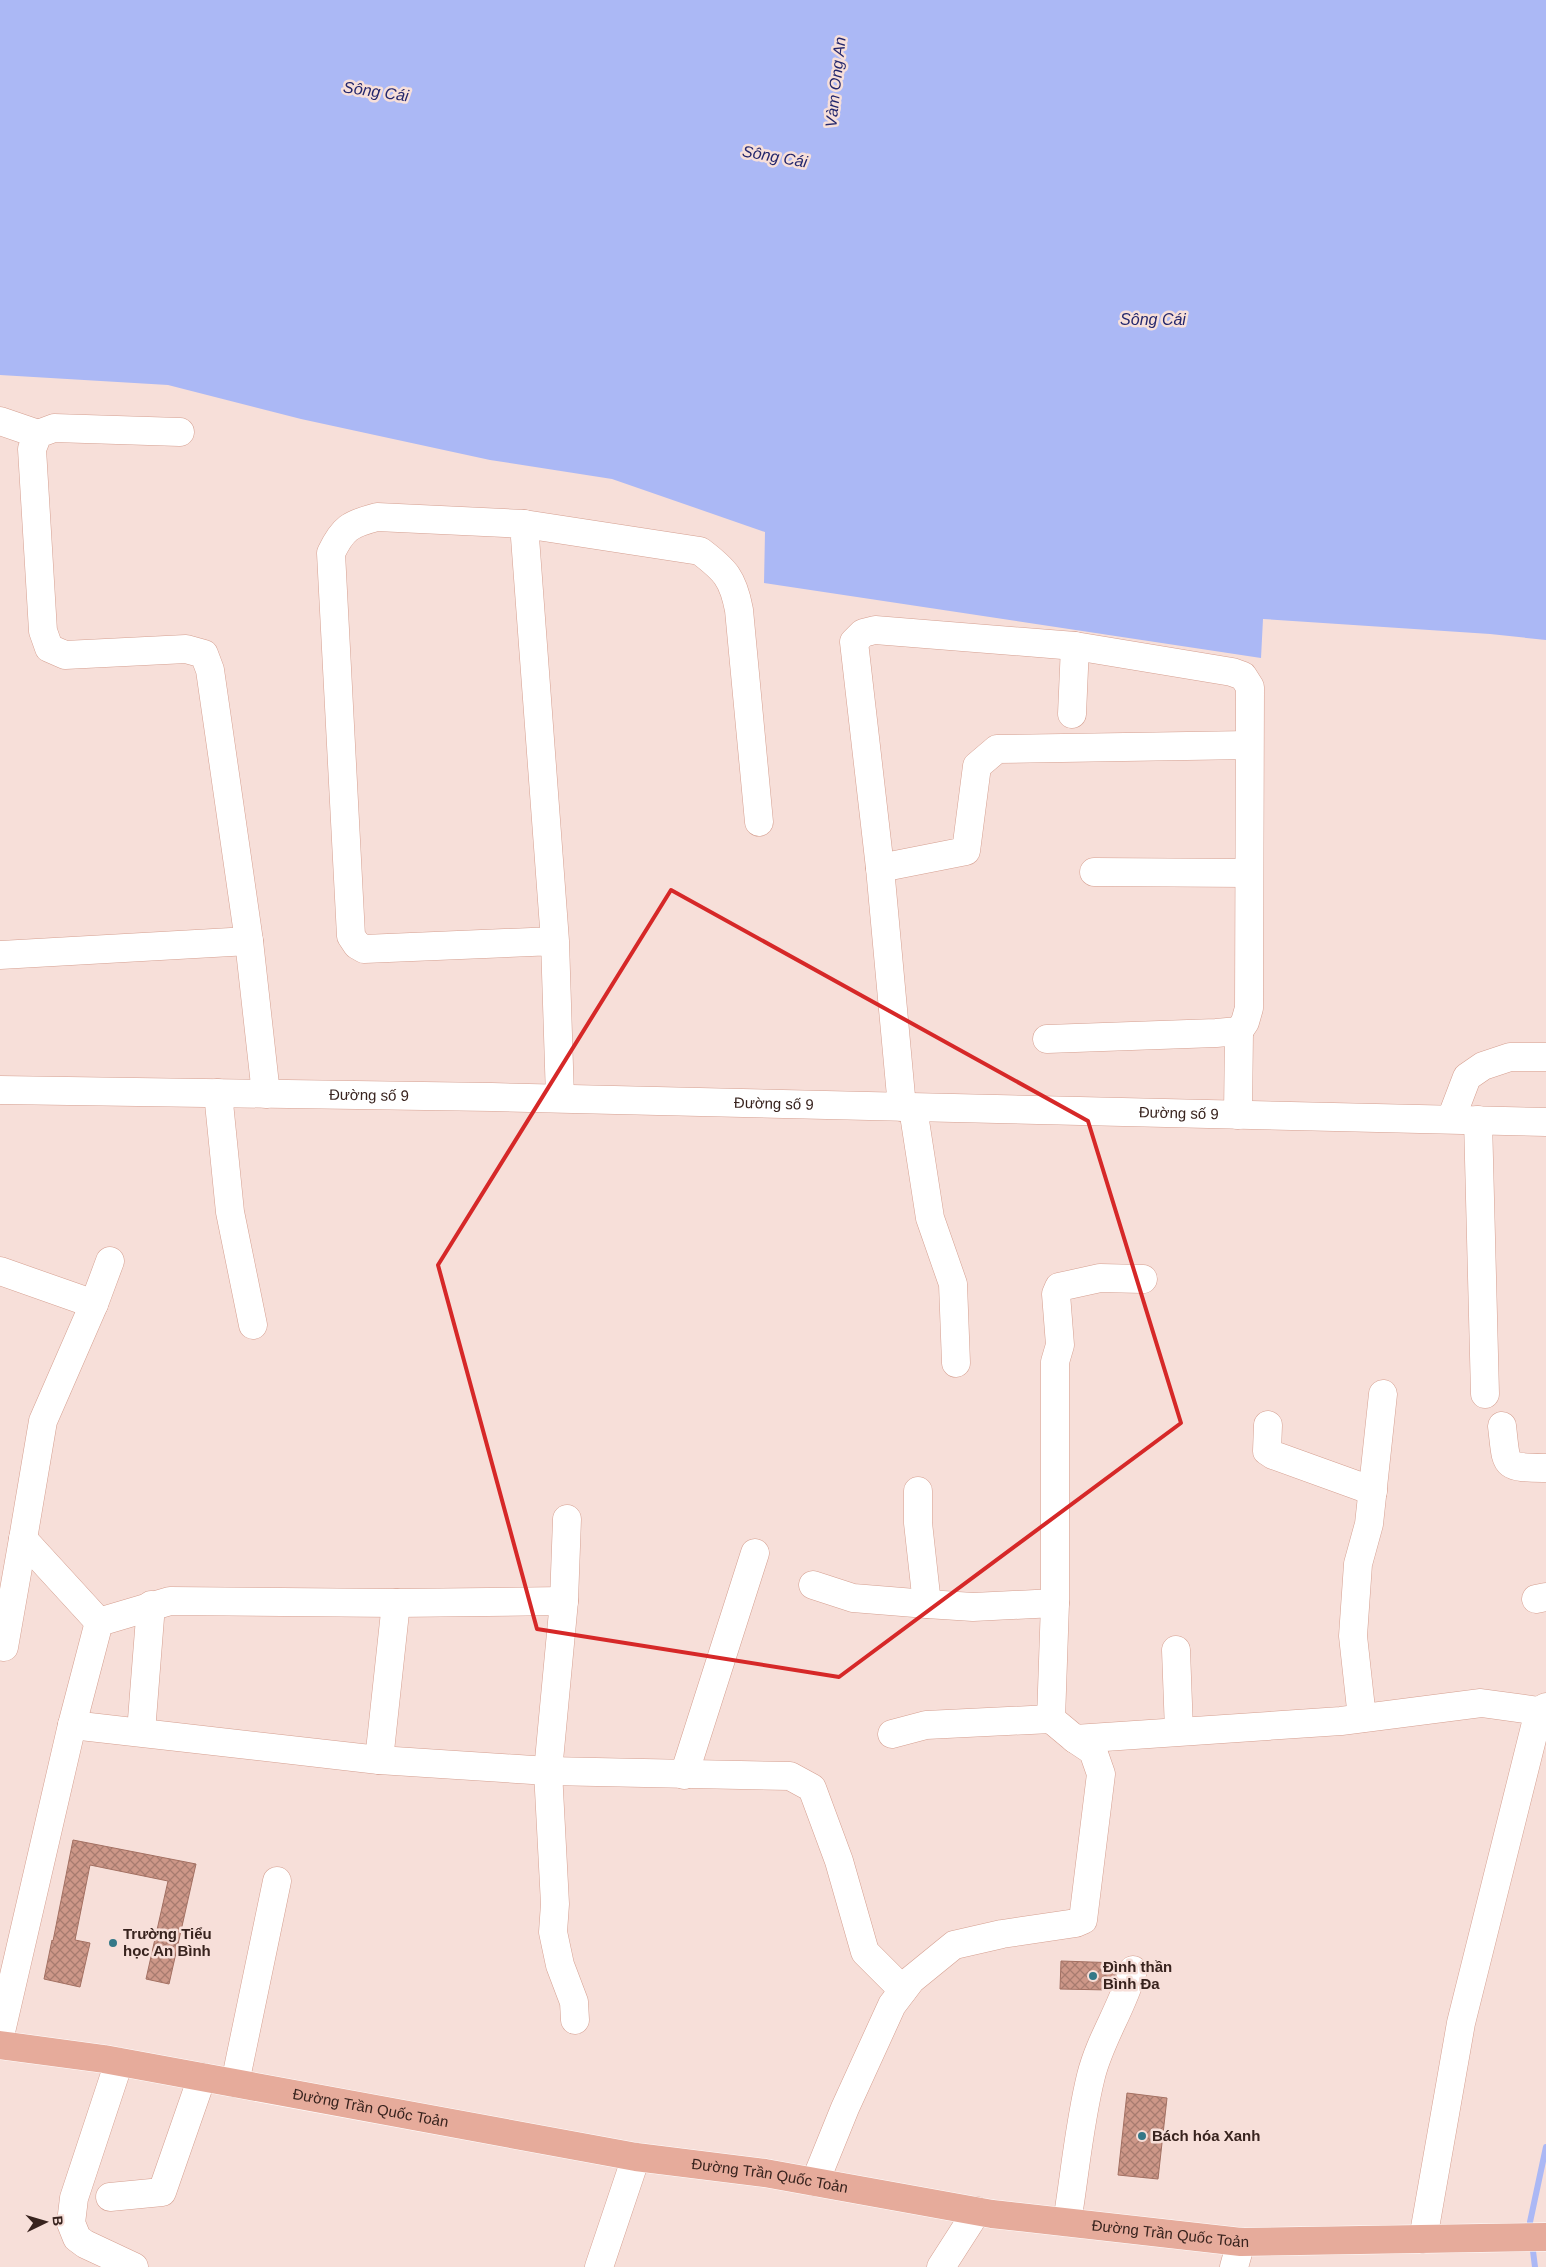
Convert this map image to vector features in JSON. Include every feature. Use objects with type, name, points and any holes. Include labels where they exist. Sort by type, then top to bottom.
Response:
[{"type":"main road","name":"Đường Trần Quốc Toản","points":[[0,2045],[119,2062],[636,2157],[765,2173],[977,2211],[1067,2222],[1237,2255],[1423,2239],[1546,2237]]},
{"type":"street","points":[[0,421],[38,434],[54,428],[180,432]]},
{"type":"street","points":[[38,434],[32,449],[43,631],[49,648],[65,655],[186,649],[204,654],[210,670],[249,941],[266,1094]]},
{"type":"street","points":[[555,941],[364,949],[357,945],[351,936],[331,553],[339,535],[353,523],[377,517],[524,524],[700,551],[720,566],[734,586],[739,610],[759,822]]},
{"type":"street","points":[[524,524],[555,941],[560,1098]]},
{"type":"street","points":[[956,1363],[953,1284],[930,1218],[908,1107],[854,642],[863,633],[875,630],[1075,646],[1232,672],[1243,676],[1250,687],[1249,1008],[1245,1022],[1239,1030],[1238,1116]]},
{"type":"street","points":[[1072,714],[1075,646]]},
{"type":"street","points":[[880,868],[966,850],[977,766],[997,749],[1250,745]]},
{"type":"street","points":[[1094,872],[1248,873]]},
{"type":"street","points":[[0,955],[249,941]]},
{"type":"street","points":[[1047,1039],[1216,1034],[1239,1030]]},
{"type":"street","points":[[1451,1119],[1467,1076],[1483,1066],[1510,1057],[1546,1057]]},
{"type":"street","name":"Đường số 9","points":[[0,1090],[560,1098],[1546,1122]]},
{"type":"street","points":[[218,1093],[230,1212],[253,1326]]},
{"type":"street","points":[[1478,1120],[1485,1394]]},
{"type":"street","points":[[4,1647],[42,1421],[94,1304],[110,1261]]},
{"type":"street","points":[[0,1271],[94,1304]]},
{"type":"street","points":[[1051,1719],[1056,1602],[1055,1362],[1060,1345],[1056,1294],[1058,1287],[1100,1278],[1143,1279]]},
{"type":"street","points":[[1362,1718],[1353,1636],[1358,1564],[1369,1524],[1382,1394]]},
{"type":"street","points":[[1268,1425],[1267,1451],[1273,1455],[1373,1491]]},
{"type":"street","points":[[1502,1426],[1506,1461],[1517,1468],[1546,1468]]},
{"type":"street","points":[[918,1491],[918,1523],[926,1604]]},
{"type":"street","points":[[567,1519],[564,1601],[548,1771],[555,1904],[553,1932],[560,1965],[574,2002],[575,2020]]},
{"type":"street","points":[[23,1539],[99,1622]]},
{"type":"street","points":[[684,1775],[755,1553]]},
{"type":"street","points":[[813,1585],[853,1598],[926,1604],[974,1607],[1056,1602]]},
{"type":"street","points":[[99,1622],[151,1605],[170,1601],[396,1603],[564,1601]]},
{"type":"street","points":[[379,1760],[396,1603]]},
{"type":"street","points":[[141,1732],[151,1605]]},
{"type":"street","points":[[0,2036],[72,1724],[99,1622]]},
{"type":"street","points":[[1176,1650],[1179,1731]]},
{"type":"street","points":[[1075,1739],[1362,1718],[1481,1703],[1542,1709],[1461,2023],[1423,2239]]},
{"type":"street","points":[[815,2182],[845,2108],[892,2005],[911,1980],[954,1944],[1002,1934],[1076,1923],[1083,1920],[1102,1774],[1093,1751],[1051,1719],[926,1725],[892,1734]]},
{"type":"street","points":[[72,1724],[379,1760],[548,1771],[790,1776],[812,1788],[839,1861],[865,1952],[903,1990]]},
{"type":"street","points":[[235,2083],[277,1881]]},
{"type":"street","points":[[1067,2222],[1091,2075],[1109,2028],[1127,1991],[1133,1970]]},
{"type":"street","points":[[119,2062],[74,2198],[72,2223],[76,2238],[134,2267]]},
{"type":"street","points":[[110,2197],[162,2192],[202,2077]]},
{"type":"street","points":[[599,2267],[636,2157]]},
{"type":"street","points":[[941,2267],[977,2211]]},
{"type":"highlighted area","points":[[671,890],[1088,1121],[1181,1423],[839,1677],[537,1629],[438,1265]]},
{"type":"water","name":"Sông Cái","points":[[0,0],[1546,0],[1546,640],[1490,634],[1263,619],[1261,658],[764,583],[765,532],[612,479],[490,460],[301,419],[168,385],[0,375]]},
{"type":"building","points":[[73,1840],[196,1864],[169,1984],[146,1979],[168,1881],[90,1865],[75,1940],[90,1943],[80,1987],[44,1979]]},
{"type":"building","name":"Đình thần Bình Đa","points":[[1061,1961],[1120,1963],[1109,1990],[1060,1989]]},
{"type":"building","name":"Bách hóa Xanh","points":[[1127,2093],[1167,2098],[1158,2179],[1118,2175]]},
{"type":"waterway","points":[[1531,2231],[1530,2222],[1546,2147]]},
{"type":"waterway","points":[[1532,2243],[1535,2267]]},
{"type":"place","name":"Trường Tiểu học An Bình","points":[[113,1943]]},
{"type":"place","name":"Đình thần Bình Đa","points":[[1093,1976]]},
{"type":"place","name":"Bách hóa Xanh","points":[[1142,2136]]},
{"type":"water label","name":"Vàm Ong An","points":[[835,82]]}]
